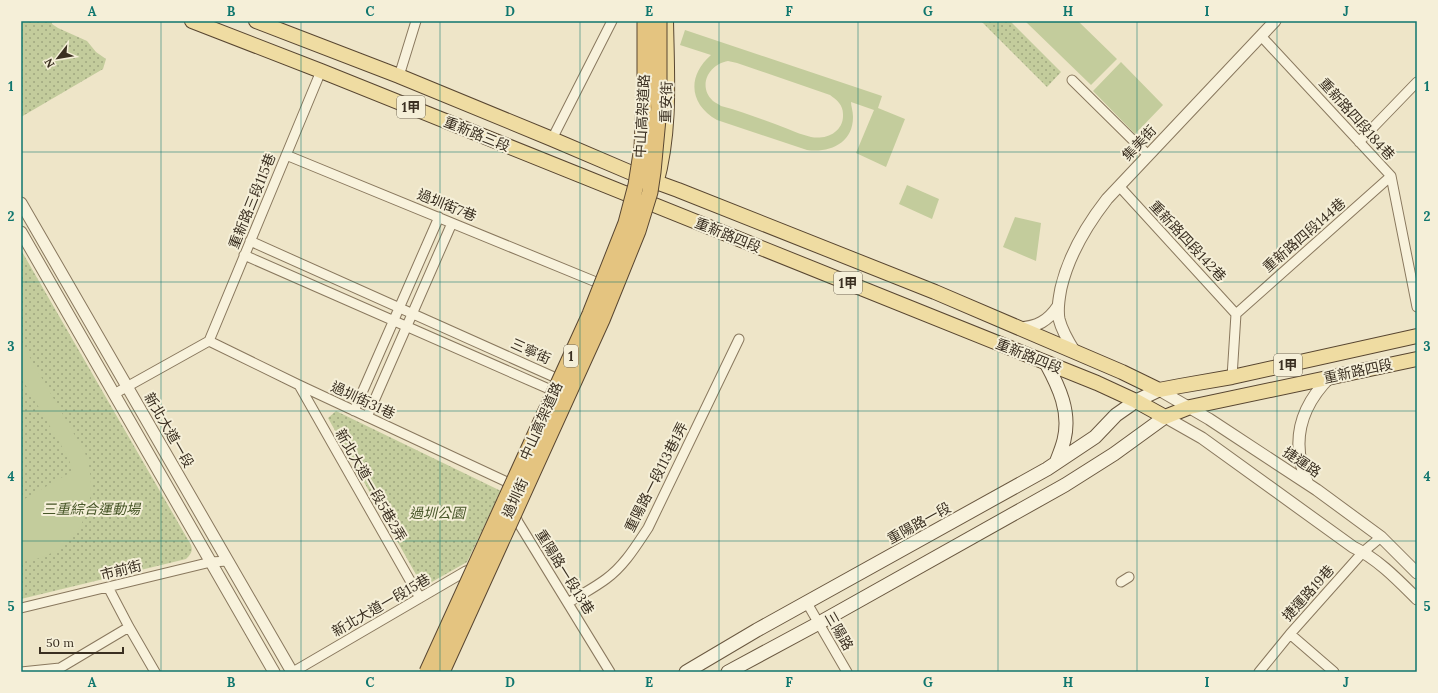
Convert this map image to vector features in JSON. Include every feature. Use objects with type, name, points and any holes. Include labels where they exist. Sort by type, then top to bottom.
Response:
[{"type":"highway","name":"中山高架道路","points":[[427,672],[590,314],[626,223],[636,185],[642,147],[645,80],[645,21]]},
{"type":"highway","name":"中山高架道路","points":[[442,672],[602,320],[638,231],[650,192],[653,172],[659,108],[659,21]]},
{"type":"main road","name":"重新路三段","points":[[192,21],[321,71],[650,204]]},
{"type":"main road","name":"重新路三段","points":[[256,21],[399,76],[656,183]]},
{"type":"main road","name":"重安街","points":[[634,174],[638,21]]},
{"type":"main road","name":"重安街","points":[[656,183],[661,164],[666,115],[666,21]]},
{"type":"main road","points":[[613,280],[608,265],[628,211],[634,174]]},
{"type":"main road","name":"過圳街","points":[[435,672],[613,280],[625,273],[656,183]]},
{"type":"main road","name":"重新路四段","points":[[656,183],[935,292],[1122,372],[1159,390],[1232,377],[1417,336]]},
{"type":"main road","name":"重新路四段","points":[[650,204],[1046,363],[1136,401],[1165,417],[1190,407],[1417,359]]},
{"type":"main road","points":[[1046,363],[1059,387],[1066,413],[1064,439],[1056,463]]},
{"type":"main road","name":"重陽路一段","points":[[686,672],[757,630],[1056,463],[1095,437],[1116,415],[1136,401],[1159,390]]},
{"type":"main road","points":[[728,672],[1065,485],[1114,454],[1146,429],[1165,417]]},
{"type":"main road","points":[[499,532],[505,523],[511,520],[518,522]]},
{"type":"street","points":[[399,76],[416,21]]},
{"type":"street","points":[[552,139],[612,21]]},
{"type":"street","name":"集美街","points":[[1075,352],[1062,330],[1058,306],[1063,278],[1082,234],[1092,218],[1119,186],[1275,21]]},
{"type":"street","name":"重新路四段184巷","points":[[1262,36],[1390,176],[1417,307]]},
{"type":"street","name":"重新路三段115巷","points":[[209,341],[321,71]]},
{"type":"street","points":[[1072,80],[1148,155]]},
{"type":"street","points":[[1359,142],[1416,86]]},
{"type":"street","name":"過圳街7巷","points":[[286,155],[596,282]]},
{"type":"street","name":"重新路四段144巷","points":[[1236,314],[1390,176]]},
{"type":"street","name":"重新路四段142巷","points":[[1119,186],[1236,314]]},
{"type":"street","name":"新北大道一段","points":[[21,203],[292,672]]},
{"type":"street","points":[[354,411],[439,217]]},
{"type":"street","points":[[366,417],[452,223]]},
{"type":"street","name":"新北大道一段","points":[[21,232],[274,672]]},
{"type":"street","name":"三寧街","points":[[250,241],[554,377],[563,392]]},
{"type":"street","name":"三寧街","points":[[244,255],[548,390],[563,392]]},
{"type":"street","points":[[1019,328],[1034,326],[1042,323],[1058,306]]},
{"type":"street","points":[[1232,377],[1236,314]]},
{"type":"street","name":"重陽路一段113巷1弄","points":[[568,602],[606,579],[622,564],[648,528],[738,339]]},
{"type":"street","points":[[114,394],[209,341]]},
{"type":"street","name":"過圳街31巷","points":[[209,341],[366,417],[507,482]]},
{"type":"street","points":[[1308,484],[1302,472],[1299,433],[1309,402],[1330,377]]},
{"type":"street","name":"新北大道一段5巷2弄","points":[[299,385],[420,598]]},
{"type":"street","name":"捷運路","points":[[1159,390],[1190,407],[1308,484],[1381,537],[1417,573]]},
{"type":"street","points":[[1165,417],[1202,438],[1363,552],[1397,580],[1417,599]]},
{"type":"street","name":"重陽路一段13巷","points":[[507,482],[512,505],[518,522],[610,672]]},
{"type":"street","name":"捷運路19巷","points":[[1259,672],[1290,634],[1363,552],[1381,537]]},
{"type":"street","name":"市前街","points":[[21,608],[211,562],[228,562]]},
{"type":"street","name":"新北大道一段15巷","points":[[292,672],[466,571],[484,565]]},
{"type":"street","points":[[1121,582],[1129,577]]},
{"type":"street","points":[[108,587],[155,672]]},
{"type":"street","name":"三陽路","points":[[807,603],[847,672]]},
{"type":"street","points":[[21,672],[60,668],[129,627]]},
{"type":"street","points":[[1290,634],[1334,672]]},
{"type":"green space","points":[[21,21],[52,21],[52,24],[58,28],[87,41],[96,52],[106,59],[103,69],[21,117]]},
{"type":"green space","points":[[981,21],[1010,21],[1061,72],[1047,87]]},
{"type":"green space","points":[[1025,21],[1078,21],[1117,59],[1091,85]]},
{"type":"green space","points":[[685,30],[882,96],[878,108],[905,119],[886,167],[856,153],[874,110],[851,102],[853,117],[849,134],[845,140],[839,144],[824,150],[807,150],[717,120],[701,106],[696,98],[694,89],[698,72],[703,63],[711,55],[680,45]],"holes":[[[728,61],[830,95],[841,105],[843,114],[841,126],[828,136],[817,138],[721,106],[713,101],[708,95],[706,89],[707,76],[715,66],[721,63]]]},
{"type":"green space","points":[[1121,62],[1163,105],[1135,134],[1093,91]]},
{"type":"green space","points":[[907,185],[939,199],[932,219],[899,204]]},
{"type":"green space","points":[[1015,217],[1041,223],[1036,261],[1003,247]]},
{"type":"green space","name":"三重綜合運動場","points":[[21,250],[191,545],[191,552],[186,559],[21,599]]},
{"type":"green space","points":[[21,342],[85,453],[90,472],[91,491],[88,508],[81,524],[71,538],[57,550],[41,558],[21,562],[21,501],[73,471],[68,457],[21,377]]},
{"type":"green space","name":"過圳公園","points":[[336,411],[501,491],[467,562],[423,587],[328,418]]}]
